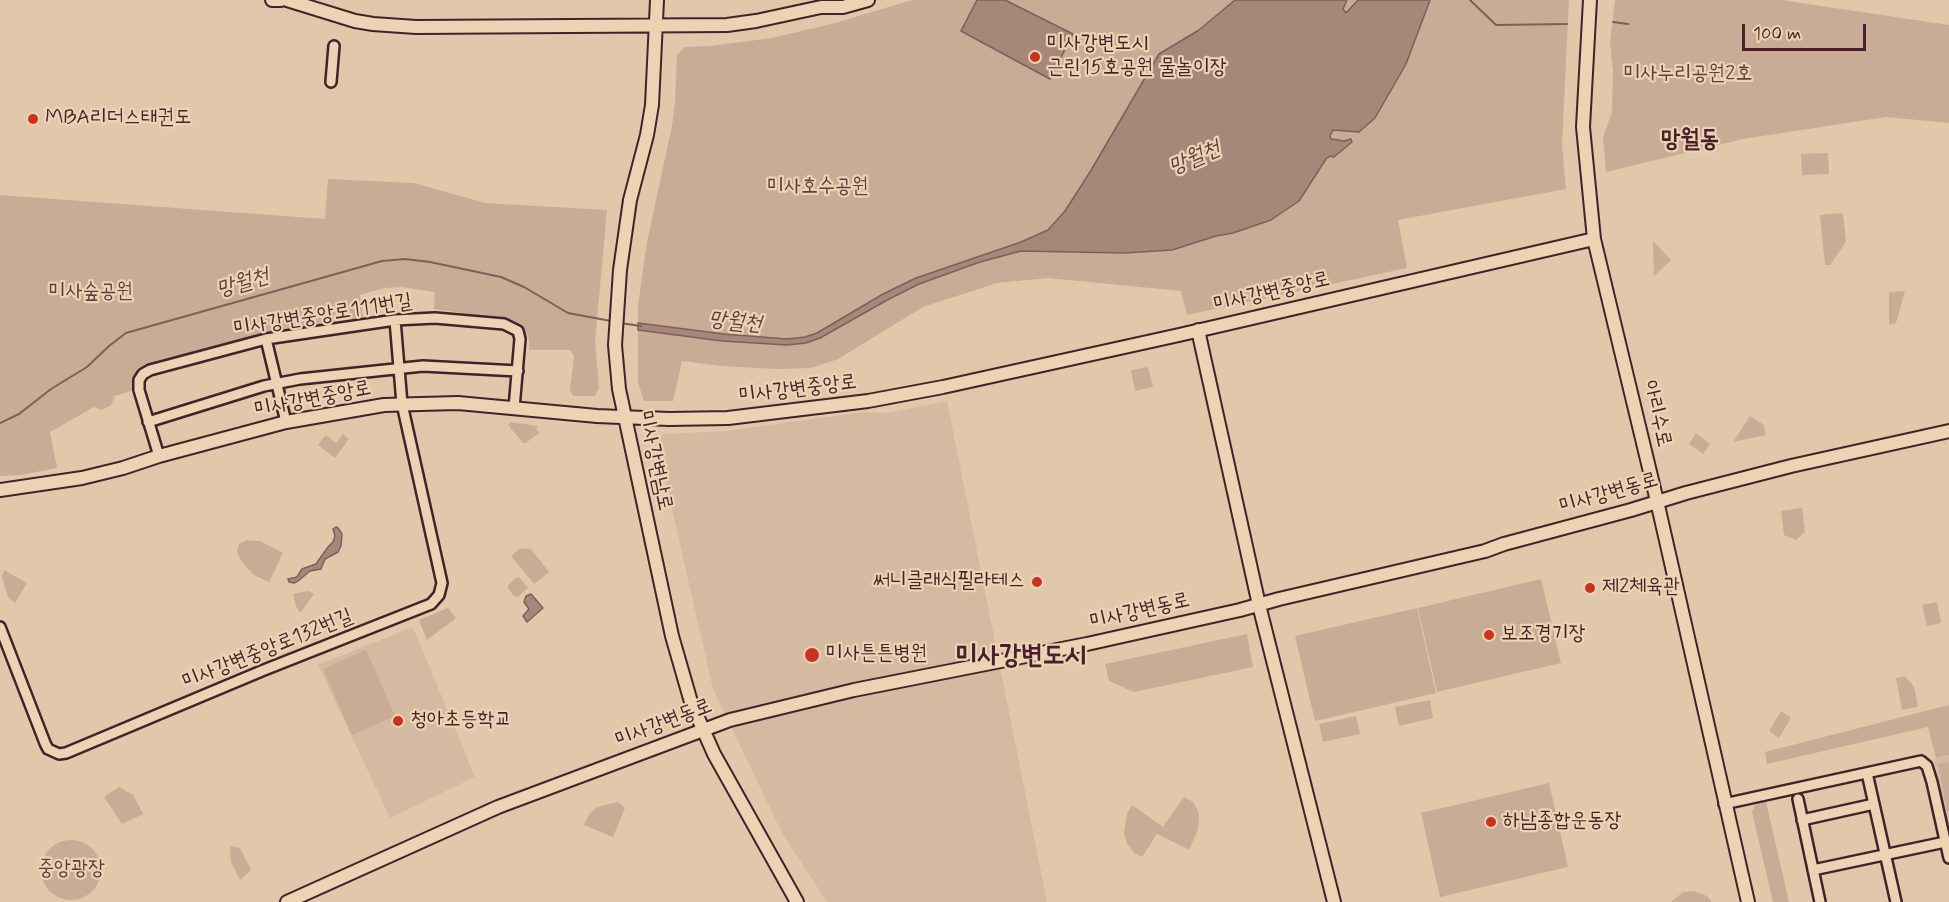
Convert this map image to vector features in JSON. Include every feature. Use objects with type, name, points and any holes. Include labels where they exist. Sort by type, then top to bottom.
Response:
[{"type":"main road","points":[[272,0],[281,0]]},
{"type":"main road","points":[[287,0],[356,21],[416,27],[727,25],[756,21],[826,4],[843,8],[867,0]]},
{"type":"main road","name":"미사강변남로","points":[[657,0],[652,105],[647,135],[630,200],[617,302],[615,345],[618,376],[672,636],[691,702],[703,731],[797,902]]},
{"type":"main road","name":"아리수로","points":[[1590,0],[1583,127],[1594,239],[1657,501],[1748,902]]},
{"type":"main road","name":"미사강변중앙로","points":[[0,490],[91,476],[286,422],[384,405],[458,403],[625,417],[728,418],[868,401],[957,384],[1594,239]]},
{"type":"main road","points":[[1198,330],[1259,605],[1334,902]]},
{"type":"main road","name":"미사강변동로","points":[[287,902],[498,807],[730,720],[854,690],[1087,644],[1259,605],[1280,598],[1485,551],[1657,501],[1791,466],[1949,431]]},
{"type":"street","points":[[331,82],[334,46]]},
{"type":"street","name":"미사강변중앙로111번길","points":[[159,456],[139,390],[139,380],[143,374],[150,370],[266,339],[395,320],[435,318],[504,324],[518,331],[520,339],[514,408]]},
{"type":"street","points":[[395,320],[402,404]]},
{"type":"street","points":[[266,339],[286,422]]},
{"type":"street","points":[[148,422],[277,383],[399,368],[449,367],[518,371]]},
{"type":"street","name":"미사강변중앙로132번길","points":[[0,627],[45,743],[48,749],[59,754],[431,604],[439,595],[442,583],[402,404]]},
{"type":"street","points":[[1724,804],[1915,761],[1924,763],[1932,782],[1949,858]]},
{"type":"street","points":[[1867,773],[1896,902]]},
{"type":"street","points":[[1797,799],[1820,902]]},
{"type":"street","points":[[1802,820],[1874,804]]},
{"type":"street","points":[[1813,870],[1945,842]]},
{"type":"shaded area","points":[[947,401],[1047,902],[827,902],[782,833],[713,689],[657,443],[664,434],[726,431],[863,412],[887,413]]},
{"type":"shaded area","name":"청아초등학교","points":[[413,627],[475,777],[390,818],[318,665]]},
{"type":"shaded area","points":[[1949,755],[1949,827],[1934,759]]},
{"type":"green space","name":"미사호수공원","points":[[912,0],[1569,0],[1562,144],[1566,189],[1398,220],[1407,268],[1187,315],[1181,291],[1048,278],[997,283],[923,307],[838,359],[811,368],[776,369],[682,361],[673,401],[644,401],[638,383],[638,306],[647,242],[672,126],[677,55],[685,47],[772,38],[835,23]]},
{"type":"green space","name":"미사누리공원2호","points":[[1615,0],[1781,0],[1949,25],[1949,123],[1886,117],[1743,139],[1606,172],[1603,137],[1612,112],[1613,72],[1610,43]]},
{"type":"green space","points":[[1828,153],[1829,174],[1802,175],[1801,154]]},
{"type":"green space","name":"미사숲공원","points":[[328,179],[414,183],[485,203],[607,210],[595,341],[599,388],[595,396],[573,396],[570,391],[574,356],[570,350],[529,350],[529,339],[525,331],[515,322],[434,309],[435,292],[402,287],[385,288],[360,295],[363,317],[262,334],[143,368],[136,376],[134,390],[115,396],[111,405],[102,410],[94,407],[50,432],[57,468],[21,475],[0,476],[0,195],[325,219]]},
{"type":"green space","points":[[1843,213],[1846,242],[1830,265],[1825,265],[1820,215]]},
{"type":"green space","points":[[1653,241],[1671,260],[1654,276]]},
{"type":"green space","points":[[1905,291],[1896,323],[1889,325],[1889,292]]},
{"type":"green space","points":[[1148,367],[1153,387],[1135,391],[1131,370]]},
{"type":"green space","points":[[1750,416],[1764,425],[1766,435],[1733,442]]},
{"type":"green space","points":[[510,422],[538,426],[536,430],[540,432],[523,443],[508,425]]},
{"type":"green space","points":[[1696,433],[1710,444],[1703,454],[1689,444]]},
{"type":"green space","points":[[343,434],[349,439],[335,458],[318,445],[326,435],[336,443]]},
{"type":"green space","points":[[1802,508],[1805,532],[1796,540],[1784,535],[1781,511]]},
{"type":"green space","points":[[247,540],[260,541],[283,553],[269,582],[254,575],[241,561],[237,552],[239,544]]},
{"type":"green space","points":[[520,548],[531,549],[549,572],[534,584],[511,556]]},
{"type":"green space","points":[[4,570],[27,583],[15,603],[8,597],[2,577]]},
{"type":"green space","points":[[517,577],[528,588],[518,597],[514,596],[508,588]]},
{"type":"green space","name":"보조경기장","points":[[1541,579],[1561,663],[1437,692],[1418,608]]},
{"type":"green space","points":[[308,591],[314,594],[300,613],[293,594]]},
{"type":"green space","points":[[1937,602],[1941,623],[1927,626],[1922,605]]},
{"type":"green space","points":[[448,608],[456,618],[427,640],[419,620]]},
{"type":"green space","points":[[1417,608],[1436,693],[1315,721],[1295,636]]},
{"type":"green space","points":[[1247,634],[1253,667],[1134,692],[1109,681],[1105,664]]},
{"type":"green space","points":[[366,650],[395,716],[352,735],[323,669]]},
{"type":"green space","points":[[1905,676],[1914,687],[1918,707],[1902,710],[1896,678]]},
{"type":"green space","points":[[1430,700],[1433,718],[1399,726],[1395,707]]},
{"type":"green space","points":[[1949,705],[1949,755],[1936,758],[1928,727],[1767,764],[1765,752]]},
{"type":"green space","points":[[1781,711],[1791,718],[1779,738],[1769,731]]},
{"type":"green space","points":[[1356,716],[1360,734],[1323,742],[1319,724]]},
{"type":"green space","points":[[1949,762],[1949,811],[1947,811],[1938,764]]},
{"type":"green space","points":[[1549,783],[1568,867],[1440,897],[1421,813]]},
{"type":"green space","points":[[119,787],[133,795],[143,814],[122,824],[104,797]]},
{"type":"green space","points":[[1184,797],[1193,802],[1199,813],[1198,830],[1189,850],[1157,834],[1142,857],[1134,853],[1124,834],[1127,814],[1132,805],[1163,827]]},
{"type":"green space","points":[[618,802],[625,808],[613,837],[584,825],[589,814],[597,807]]},
{"type":"green space","points":[[1766,802],[1789,902],[1773,902],[1752,812],[1755,805]]},
{"type":"green space","name":"중앙광장","points":[[71,840],[92,849],[101,870],[92,891],[71,900],[50,891],[41,870],[50,849]]},
{"type":"green space","points":[[230,846],[240,848],[251,870],[240,880],[231,862]]},
{"type":"green space","points":[[1693,891],[1707,896],[1712,902],[1671,902],[1683,892]]},
{"type":"water","name":"미사강변도시 근린15호공원 물놀이장","points":[[977,0],[1005,0],[1073,34],[1050,79],[961,31]]},
{"type":"water","points":[[1235,0],[1347,0],[1343,9],[1346,13],[1358,0],[1430,0],[1406,64],[1375,118],[1359,132],[1333,130],[1331,139],[1344,141],[1351,139],[1352,142],[1334,157],[1330,156],[1326,159],[1299,201],[1271,220],[1172,250],[1125,253],[1021,251],[980,262],[919,284],[820,338],[806,343],[787,345],[722,341],[638,330],[638,323],[724,334],[787,339],[805,337],[817,333],[883,294],[916,278],[1021,242],[1048,230],[1065,211],[1090,172],[1159,54],[1199,30]]},
{"type":"water","points":[[336,527],[342,534],[338,552],[325,559],[321,569],[310,571],[294,583],[289,582],[288,579],[297,577],[302,569],[316,564],[333,542],[335,536],[333,529]]},
{"type":"water","points":[[531,594],[543,608],[527,622],[523,616],[529,609],[524,602],[526,596]]},
{"type":"waterway","points":[[1470,0],[1496,25],[1567,24]]},
{"type":"waterway","points":[[1613,22],[1628,24]]},
{"type":"waterway","name":"망월천","points":[[0,423],[19,414],[51,389],[87,367],[126,333],[382,261],[405,259],[430,262],[501,277],[524,287],[568,313],[611,321]]},
{"type":"waterway","name":"망월천","points":[[620,323],[641,326]]},
{"type":"place","name":"미사강변도시 근린15호공원 물놀이장","points":[[1035,57]]},
{"type":"place","name":"MBA리더스태권도","points":[[33,119]]},
{"type":"place","name":"써니클래식필라테스","points":[[1037,582]]},
{"type":"place","name":"제2체육관","points":[[1590,588]]},
{"type":"place","name":"보조경기장","points":[[1489,635]]},
{"type":"place","name":"미사튼튼병원","points":[[812,655]]},
{"type":"place","name":"청아초등학교","points":[[398,721]]},
{"type":"place","name":"하남종합운동장","points":[[1491,822]]},
{"type":"district","name":"망월동","points":[[1690,141]]},
{"type":"district","name":"미사강변도시","points":[[1021,657]]}]
